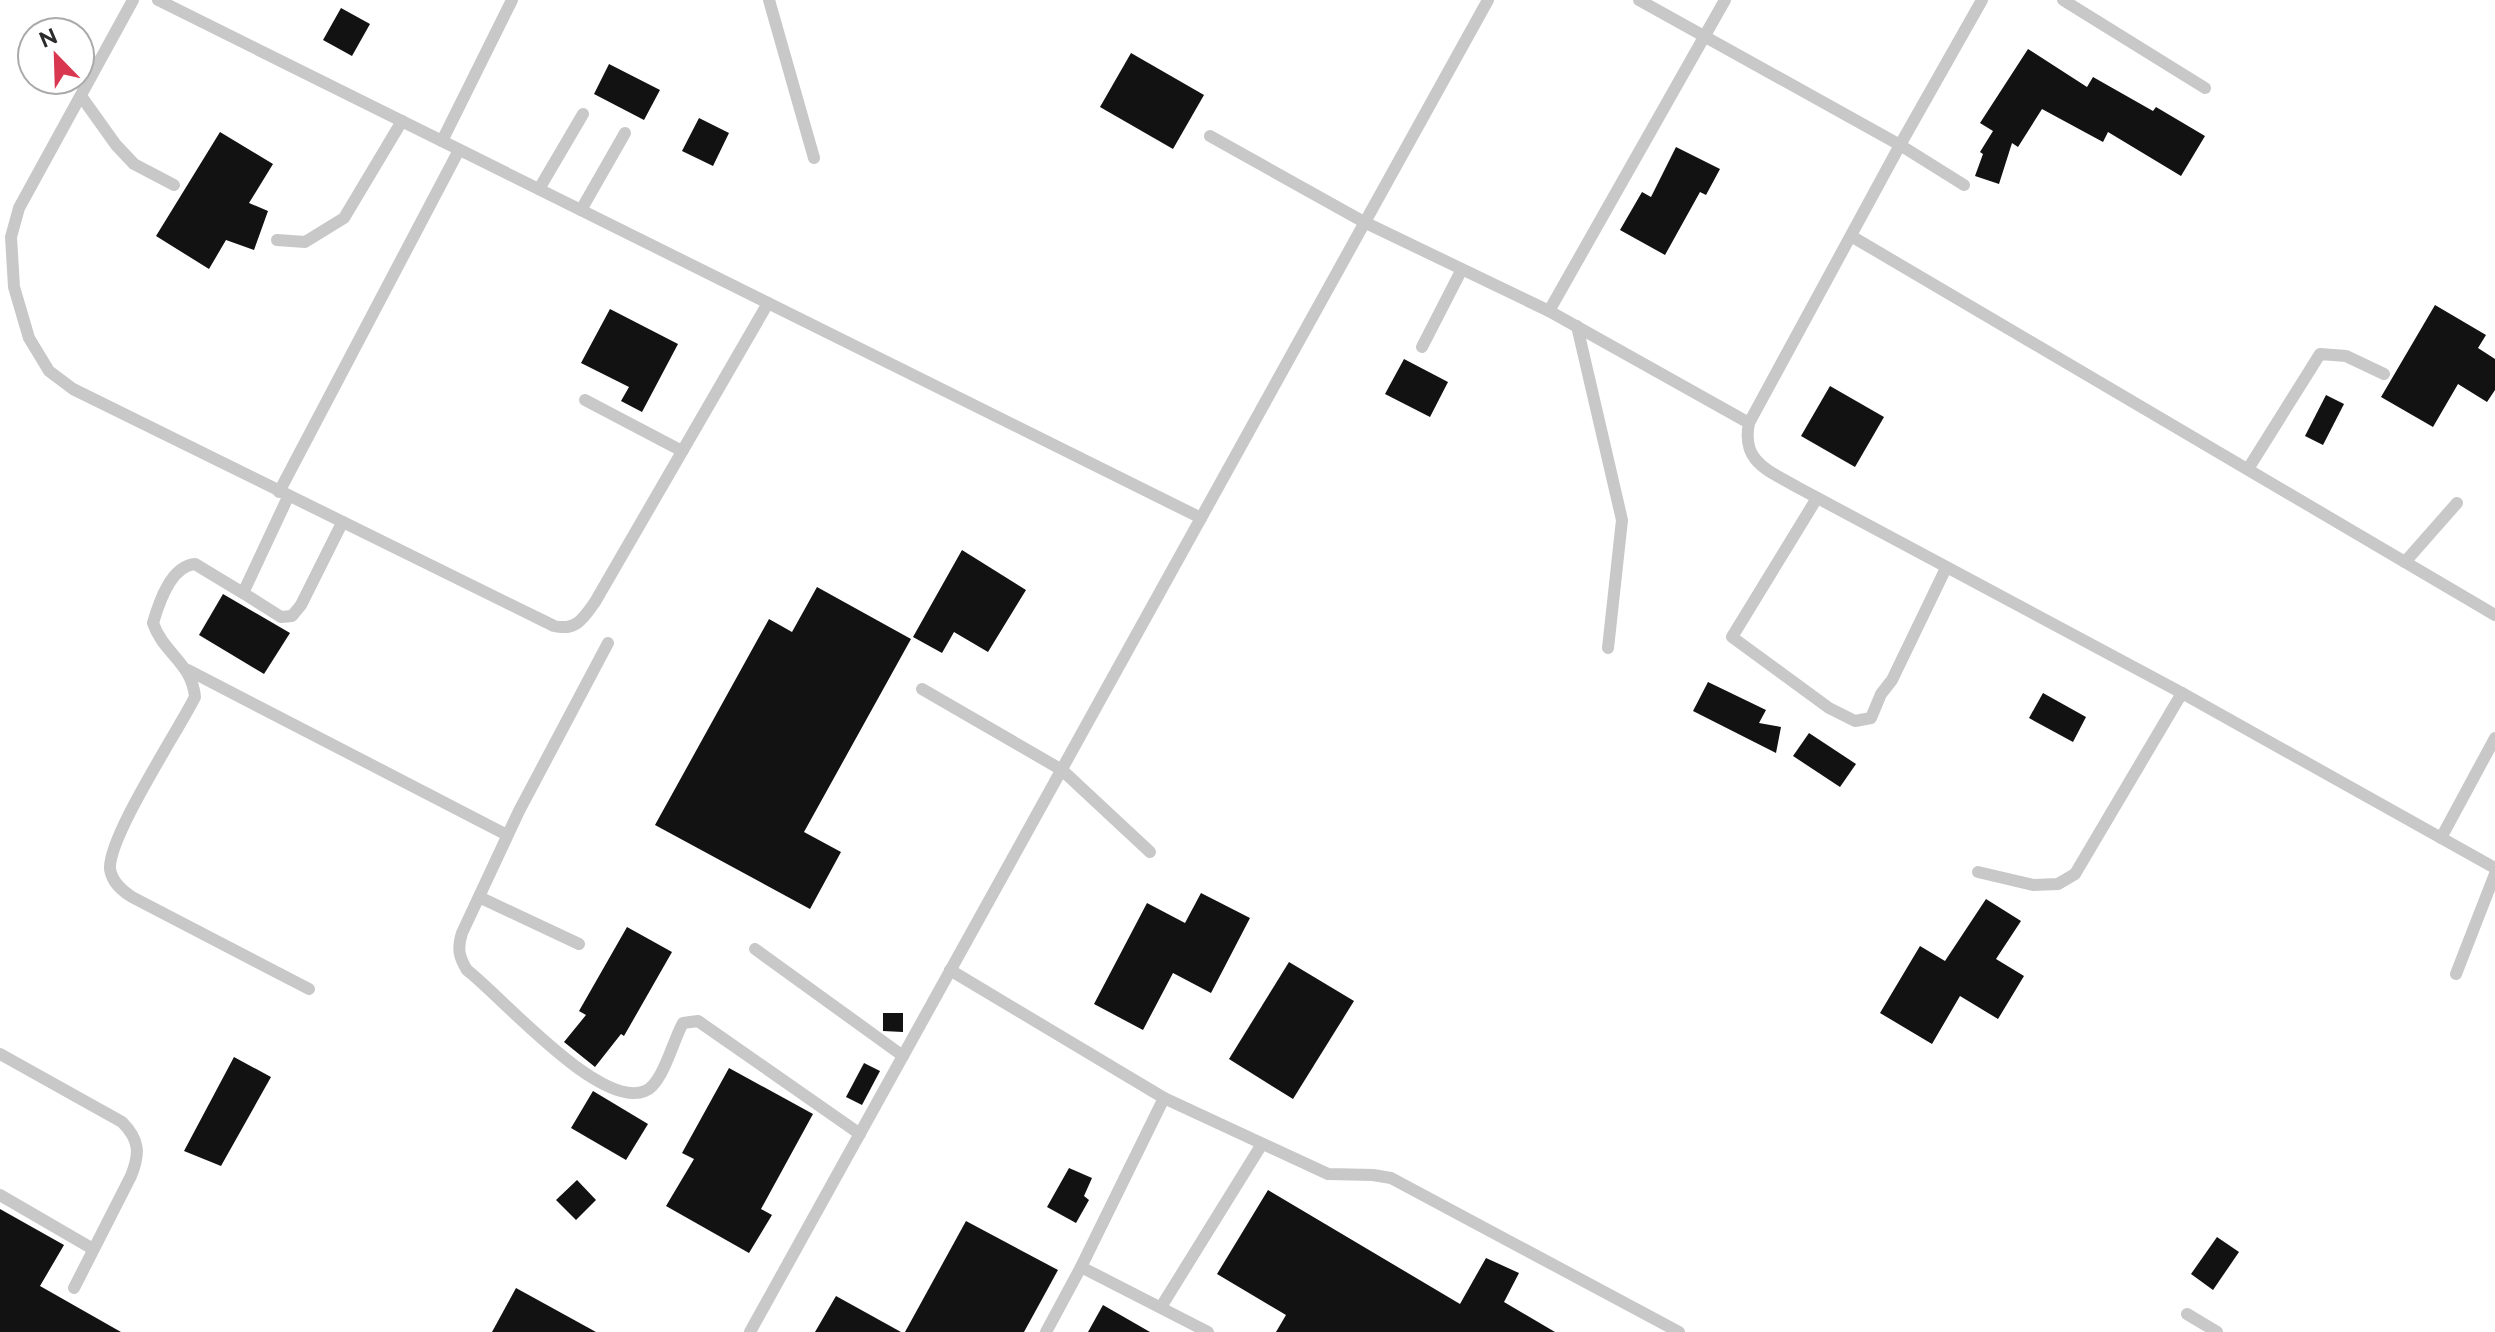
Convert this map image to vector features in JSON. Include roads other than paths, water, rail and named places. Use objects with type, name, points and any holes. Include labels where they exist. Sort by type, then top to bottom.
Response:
[{"type":"lane","points":[[96,68],[133,0]]},
{"type":"lane","points":[[158,0],[1201,518]]},
{"type":"lane","points":[[442,141],[512,0]]},
{"type":"lane","points":[[769,0],[814,158]]},
{"type":"lane","points":[[750,1332],[1488,0]]},
{"type":"lane","points":[[1639,0],[1900,145],[1964,185]]},
{"type":"lane","points":[[1549,311],[1725,0]]},
{"type":"lane","points":[[1982,0],[1749,423],[1746,436],[1752,457],[1763,467],[1817,498],[2182,693],[2495,868]]},
{"type":"lane","points":[[2063,0],[2205,88]]},
{"type":"lane","points":[[174,185],[134,164],[116,145],[81,96],[19,208],[11,237],[14,287],[29,338],[49,371],[73,389],[554,626],[573,627],[595,602],[768,303]]},
{"type":"lane","points":[[539,189],[583,114]]},
{"type":"lane","points":[[277,240],[305,242],[344,218],[402,121]]},
{"type":"lane","points":[[581,210],[625,133]]},
{"type":"lane","points":[[1210,136],[1364,222],[1549,311],[1749,423]]},
{"type":"lane","points":[[243,593],[283,495],[459,150]]},
{"type":"lane","points":[[1851,236],[2495,615]]},
{"type":"lane","points":[[1422,347],[1461,271]]},
{"type":"lane","points":[[1577,326],[1622,520],[1608,648]]},
{"type":"lane","points":[[2248,469],[2320,354],[2346,356],[2384,374]]},
{"type":"lane","points":[[585,400],[682,451]]},
{"type":"lane","points":[[1817,498],[1732,637],[1829,708],[1855,721],[1871,718],[1946,568]]},
{"type":"lane","points":[[2405,562],[2457,503]]},
{"type":"lane","points":[[342,523],[301,605],[292,616],[281,617],[195,564],[186,564],[168,587],[153,623],[165,646],[188,670],[507,835]]},
{"type":"lane","points":[[608,643],[507,835],[458,946],[460,958],[467,970],[572,1065],[605,1087],[620,1092],[644,1092],[658,1080],[683,1023],[698,1021],[860,1134]]},
{"type":"lane","points":[[188,670],[194,683],[195,697],[118,835],[110,867],[112,878],[121,890],[132,897],[309,989]]},
{"type":"lane","points":[[922,689],[1062,770],[1150,852]]},
{"type":"lane","points":[[1978,872],[2033,885],[2058,884],[2075,874],[2182,693]]},
{"type":"lane","points":[[2441,838],[2495,738]]},
{"type":"lane","points":[[2456,974],[2495,874]]},
{"type":"lane","points":[[479,897],[579,944]]},
{"type":"lane","points":[[755,949],[903,1056]]},
{"type":"lane","points":[[950,970],[1164,1098],[1328,1174],[1391,1178],[1679,1332]]},
{"type":"lane","points":[[0,1054],[101,1109],[132,1133],[138,1145],[137,1161],[74,1288]]},
{"type":"lane","points":[[1046,1332],[1164,1098]]},
{"type":"lane","points":[[1161,1307],[1262,1144]]},
{"type":"lane","points":[[0,1195],[93,1249]]},
{"type":"lane","points":[[1081,1267],[1208,1332]]},
{"type":"lane","points":[[2187,1314],[2217,1332]]}]
